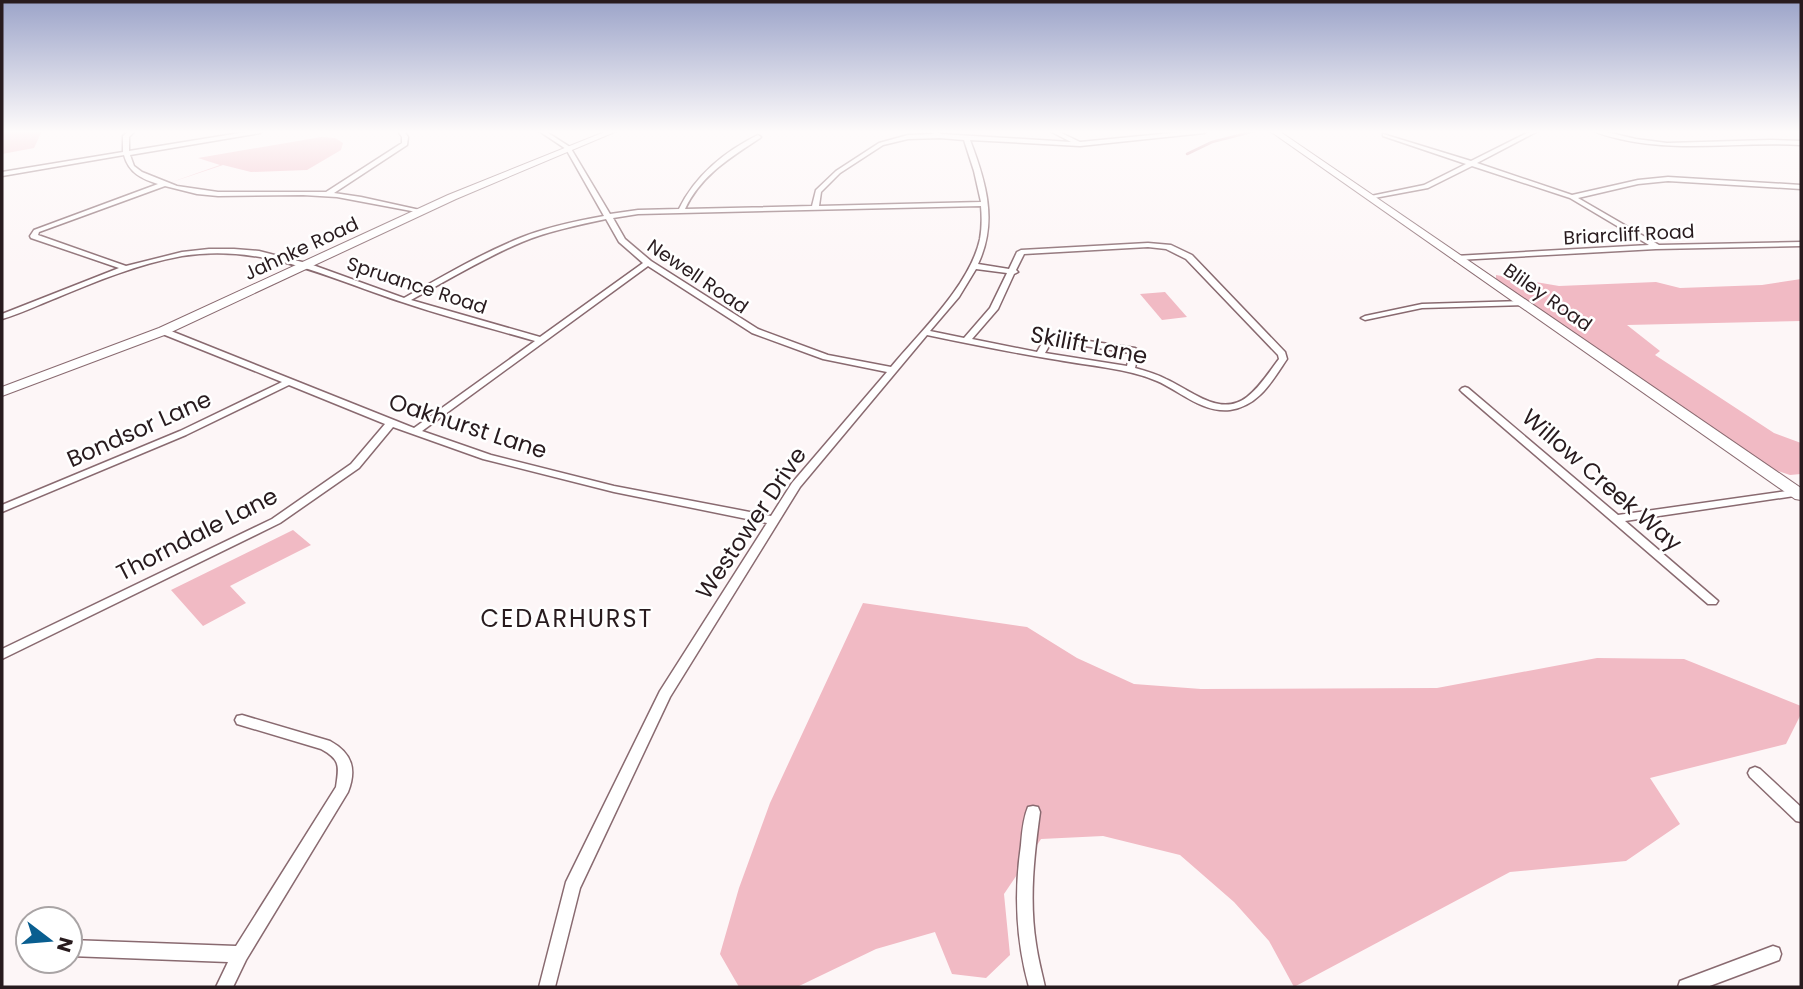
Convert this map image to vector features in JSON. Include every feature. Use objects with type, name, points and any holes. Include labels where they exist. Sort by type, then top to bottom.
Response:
[{"type":"street","points":[[150,177],[164,184],[211,195],[328,194],[420,212]]},
{"type":"street","points":[[328,194],[354,177]]},
{"type":"street","name":"Jahnke Road","points":[[2,392],[163,331],[501,177]]},
{"type":"street","name":"Newell Road","points":[[584,177],[622,240],[648,263],[739,324],[762,335],[826,357],[892,370]]},
{"type":"street","points":[[681,211],[688,195],[701,177]]},
{"type":"street","points":[[815,208],[818,191],[833,177]]},
{"type":"street","name":"Westower Drive","points":[[547,987],[572,887],[665,695],[796,485],[956,295],[974,266],[985,230],[978,177]]},
{"type":"street","name":"Bliley Road","points":[[1340,177],[1800,493]]},
{"type":"street","points":[[1368,197],[1426,187],[1446,177]]},
{"type":"street","points":[[1515,177],[1572,197],[1656,247]]},
{"type":"street","points":[[1572,197],[1668,179],[1801,187]]},
{"type":"street","points":[[125,268],[34,236],[36,231],[164,184]]},
{"type":"street","points":[[405,300],[521,240],[562,226],[607,217],[681,211],[983,204]]},
{"type":"street","name":"Briarcliff Road","points":[[1458,258],[1656,247],[1801,244]]},
{"type":"street","name":"Skilift Lane","points":[[925,332],[1130,370],[1158,378],[1201,404],[1221,407],[1240,405],[1250,400],[1283,359],[1282,354],[1189,257],[1168,247],[1148,245],[1021,252],[1014,272]]},
{"type":"street","name":"Spruance Road","points":[[2,317],[125,268],[148,261],[209,251],[267,254],[405,300],[541,340]]},
{"type":"street","points":[[417,430],[648,263]]},
{"type":"street","points":[[967,341],[994,309],[1014,272],[974,266]]},
{"type":"street","points":[[1365,318],[1422,306],[1523,303]]},
{"type":"street","name":"Oakhurst Lane","points":[[163,331],[391,423],[513,464],[614,489],[772,520]]},
{"type":"street","points":[[1040,355],[1049,338],[1135,351],[1130,370]]},
{"type":"street","name":"Bondsor Lane","points":[[2,509],[183,433],[291,382]]},
{"type":"street","name":"Willow Creek Way","points":[[1465,390],[1712,601]]},
{"type":"street","name":"Thorndale Lane","points":[[2,654],[276,521],[355,466],[391,423]]},
{"type":"street","points":[[1615,519],[1800,493]]},
{"type":"street","points":[[225,987],[240,954],[343,788],[346,766],[338,752],[325,745],[242,720]]},
{"type":"street","points":[[1755,773],[1801,816]]},
{"type":"street","points":[[1032,812],[1024,861],[1025,899],[1037,987]]},
{"type":"street","points":[[84,948],[240,954]]},
{"type":"street","points":[[1686,987],[1773,954]]},
{"type":"shaded area","points":[[1496,275],[1559,286],[1656,282],[1680,288],[1762,285],[1801,279],[1801,321],[1627,325],[1660,351],[1655,355],[1774,433],[1801,443],[1801,474],[1790,475],[1769,468],[1496,281]]},
{"type":"shaded area","points":[[1165,292],[1187,317],[1162,320],[1140,294]]},
{"type":"shaded area","points":[[293,530],[311,545],[230,586],[246,603],[203,626],[171,590]]},
{"type":"shaded area","points":[[863,603],[1027,627],[1077,658],[1134,684],[1201,689],[1437,688],[1597,658],[1684,659],[1801,706],[1801,714],[1786,744],[1650,778],[1680,824],[1626,861],[1510,872],[1294,987],[1269,941],[1234,902],[1180,855],[1103,836],[1041,839],[1004,894],[1010,955],[986,978],[952,974],[935,932],[876,949],[797,987],[739,987],[720,954],[739,888],[770,803]]},
{"type":"district","name":"CEDARHURST","points":[[567,619]]}]
